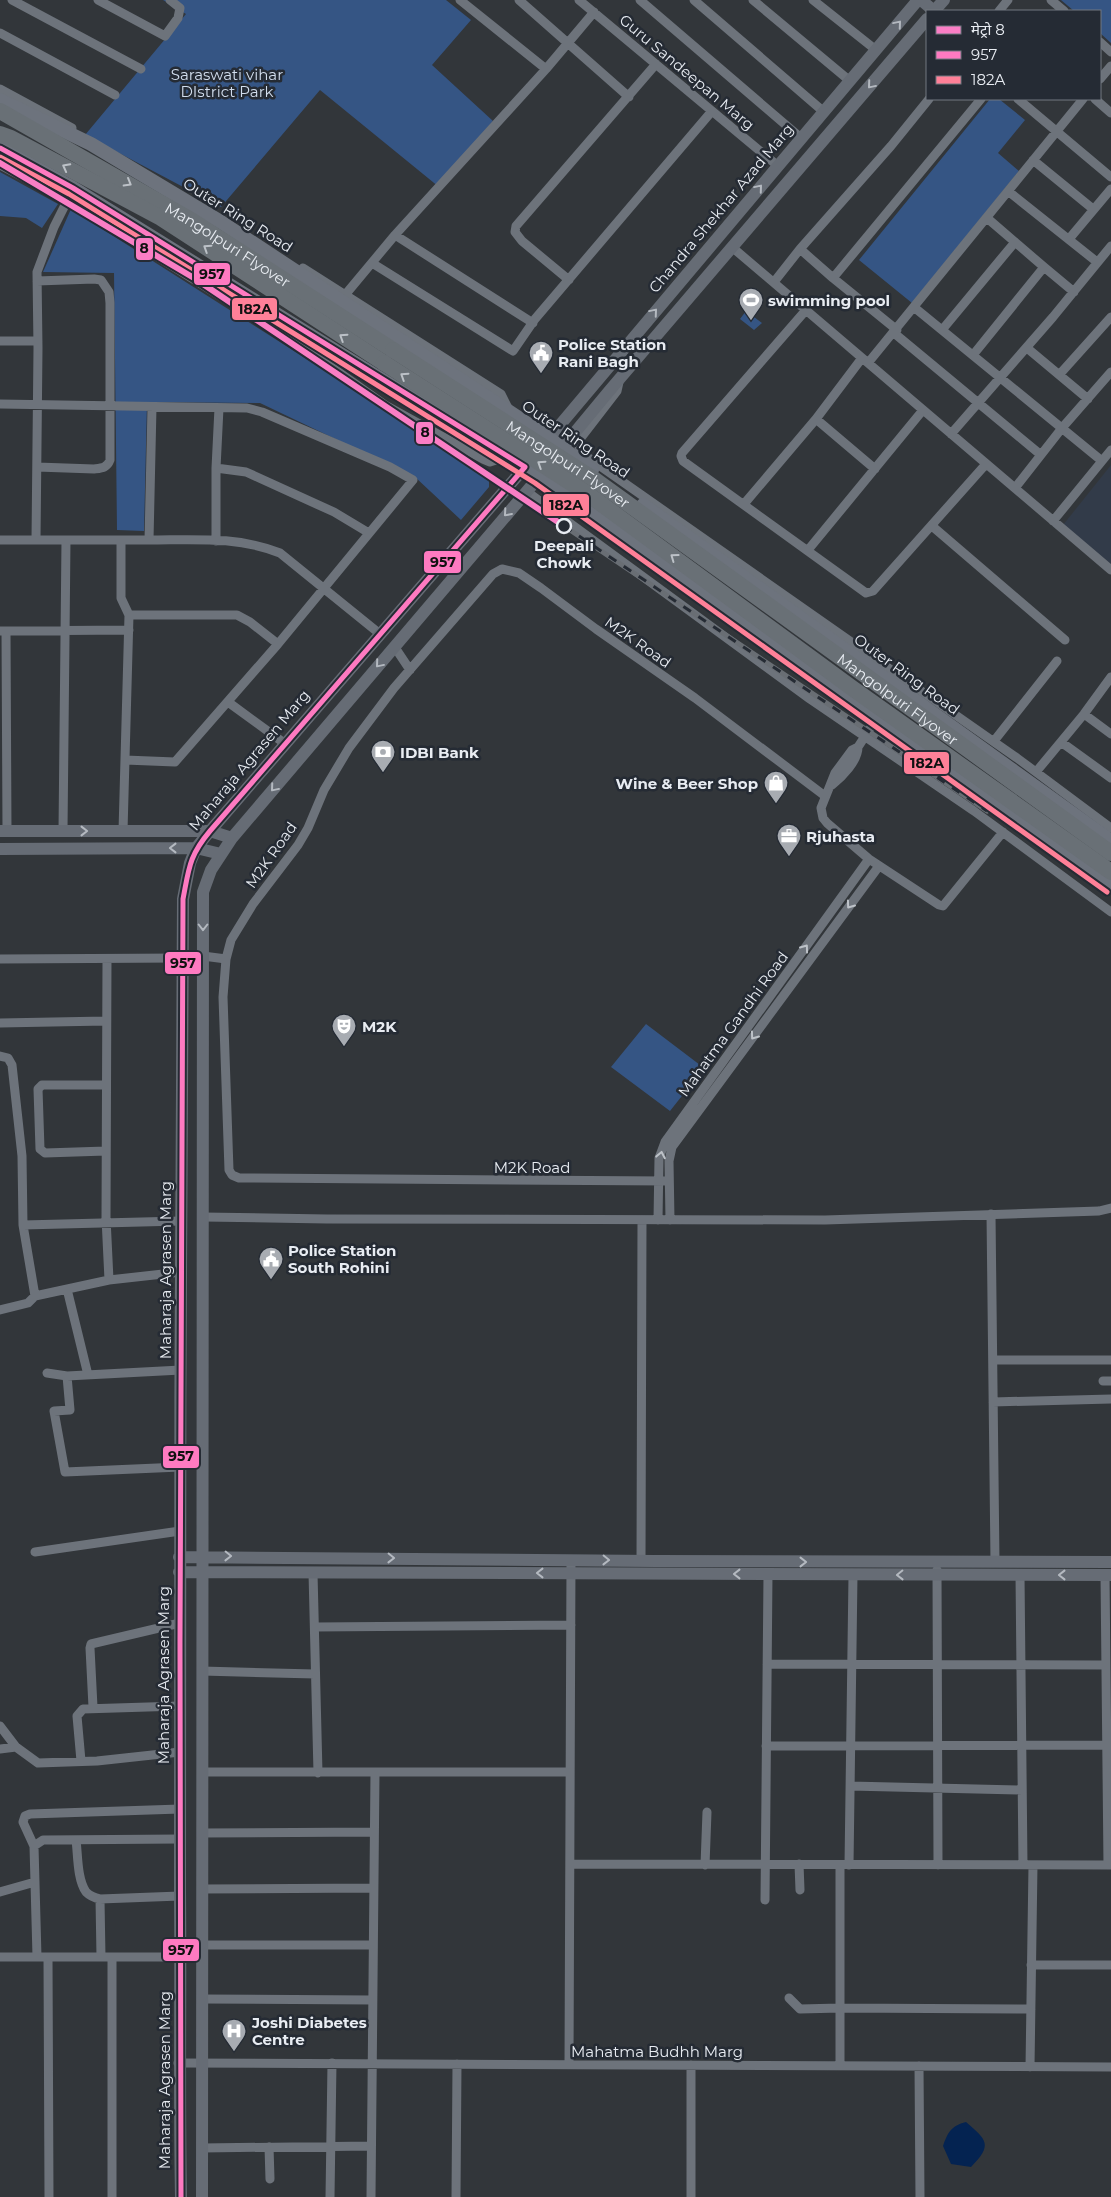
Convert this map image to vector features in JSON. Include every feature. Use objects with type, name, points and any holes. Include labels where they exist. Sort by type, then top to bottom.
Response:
[{"type":"highway","name":"Mangolpuri Flyover","points":[[0,110],[191,220],[595,480],[1111,853]]},
{"type":"highway","name":"Mangolpuri Flyover","points":[[4,140],[161,218],[585,492],[852,688],[1111,872]]},
{"type":"main road","name":"Outer Ring Road","points":[[0,100],[91,144],[221,222],[549,438],[1111,841]]},
{"type":"main road","points":[[4,140],[70,194],[449,419],[525,467],[1111,886]]},
{"type":"main road","points":[[449,419],[446,409],[449,399],[461,388],[470,386]]},
{"type":"main road","points":[[695,588],[717,557]]},
{"type":"street","points":[[12,0],[141,69]]},
{"type":"street","points":[[98,0],[165,36],[180,14],[180,8],[170,0]]},
{"type":"street","points":[[460,0],[546,69]]},
{"type":"street","points":[[519,0],[628,97]]},
{"type":"street","name":"Guru Sandeepan Marg","points":[[579,0],[778,166]]},
{"type":"street","points":[[640,0],[802,138]]},
{"type":"street","points":[[694,0],[824,112]]},
{"type":"street","points":[[753,0],[850,81]]},
{"type":"street","points":[[813,0],[876,50]]},
{"type":"street","points":[[936,10],[944,0]]},
{"type":"street","points":[[1000,10],[1008,0]]},
{"type":"street","points":[[1051,0],[1063,10]]},
{"type":"street","points":[[917,3],[926,13]]},
{"type":"street","name":"Chandra Shekhar Azad Marg","points":[[549,438],[917,3]]},
{"type":"street","points":[[345,295],[395,235],[546,69],[594,12]]},
{"type":"street","points":[[562,448],[926,22]]},
{"type":"street","points":[[0,34],[115,95]]},
{"type":"street","points":[[1101,43],[1111,52]]},
{"type":"street","points":[[569,280],[522,241],[515,232],[516,226],[656,64]]},
{"type":"street","points":[[1101,78],[1111,66]]},
{"type":"street","points":[[0,88],[109,148],[501,394],[512,415]]},
{"type":"street","points":[[774,282],[928,100]]},
{"type":"street","points":[[833,278],[980,100]]},
{"type":"street","points":[[1019,100],[1111,177]]},
{"type":"street","points":[[744,504],[865,361],[896,331],[1082,100]]},
{"type":"street","points":[[1096,100],[1111,113]]},
{"type":"street","points":[[372,263],[513,351],[533,323],[712,111]]},
{"type":"street","points":[[1033,160],[1093,210]]},
{"type":"street","points":[[0,165],[70,194],[313,354],[385,405],[483,460],[490,462],[496,460],[501,452]]},
{"type":"street","points":[[1069,239],[1111,189]]},
{"type":"street","points":[[1008,191],[1097,262]]},
{"type":"street","points":[[36,540],[37,281],[39,263],[70,194]]},
{"type":"street","points":[[987,218],[1074,292]]},
{"type":"street","points":[[395,235],[533,323]]},
{"type":"street","points":[[942,330],[1016,242]]},
{"type":"street","points":[[951,434],[1074,292],[1111,246]]},
{"type":"street","points":[[733,248],[1111,570]]},
{"type":"street","points":[[800,249],[1041,455]]},
{"type":"street","points":[[973,355],[1044,267]]},
{"type":"street","points":[[37,281],[101,280],[109,292],[110,303],[110,460],[108,465],[103,468],[94,469],[37,467]]},
{"type":"street","points":[[915,308],[1102,461]]},
{"type":"street","points":[[806,310],[681,456],[683,460],[866,593],[870,593],[986,464]]},
{"type":"street","points":[[1059,375],[1111,317]]},
{"type":"street","points":[[0,341],[38,341]]},
{"type":"street","points":[[1026,348],[1088,399]]},
{"type":"street","points":[[1015,488],[1062,428],[1111,372]]},
{"type":"street","points":[[619,379],[617,392],[580,439],[579,447],[583,454],[994,742],[1111,828]]},
{"type":"street","points":[[597,381],[608,392]]},
{"type":"street","points":[[0,404],[248,408],[262,412],[390,467],[413,480],[278,644],[175,762],[125,760]]},
{"type":"street","points":[[150,540],[152,407]]},
{"type":"street","points":[[216,540],[216,468],[219,408]]},
{"type":"street","points":[[808,550],[923,410]]},
{"type":"street","points":[[816,420],[875,468]]},
{"type":"street","points":[[1053,521],[1111,450]]},
{"type":"street","name":"Maharaja Agrasen Marg","points":[[181,2197],[178,2063],[180,1957],[179,1572],[182,958],[183,899],[190,863],[196,848],[210,830],[525,467]]},
{"type":"street","points":[[216,468],[246,472],[334,512],[369,533]]},
{"type":"street","points":[[202,2197],[203,892],[211,870],[232,838],[539,477]]},
{"type":"street","points":[[526,491],[810,699],[1003,832],[1111,912]]},
{"type":"street","points":[[932,526],[1065,640]]},
{"type":"street","points":[[0,540],[242,541],[280,553],[380,634]]},
{"type":"street","points":[[63,831],[66,540]]},
{"type":"street","points":[[121,540],[121,598],[129,615],[123,831]]},
{"type":"street","points":[[447,556],[461,567]]},
{"type":"street","name":"M2K Road","points":[[668,1181],[239,1178],[232,1175],[229,1170],[224,1007],[226,959],[231,940],[241,921],[298,845],[308,828],[324,790],[349,748],[410,670],[493,574],[502,569],[519,573],[541,588],[695,698],[825,796]]},
{"type":"street","points":[[129,615],[237,615],[250,622],[278,644]]},
{"type":"street","points":[[129,630],[3,631],[4,831],[210,830],[232,838]]},
{"type":"street","points":[[394,646],[410,670]]},
{"type":"street","points":[[994,742],[1057,660]]},
{"type":"street","points":[[1036,772],[1084,714],[1111,677]]},
{"type":"street","points":[[228,702],[284,743]]},
{"type":"street","points":[[1084,714],[1111,734]]},
{"type":"street","points":[[877,718],[858,747],[852,750],[835,773],[821,808],[823,818],[869,859],[939,905],[944,906],[1003,832]]},
{"type":"street","points":[[1061,742],[1111,778]]},
{"type":"street","points":[[0,849],[196,848],[221,854]]},
{"type":"street","name":"Mahatma Gandhi Road","points":[[658,1220],[659,1158],[665,1142],[869,859]]},
{"type":"street","name":"Mahatma Gandhi Road","points":[[670,1220],[668,1181],[672,1147],[879,866]]},
{"type":"street","points":[[203,956],[226,959]]},
{"type":"street","points":[[0,959],[182,958]]},
{"type":"street","points":[[107,959],[106,1224],[109,1280]]},
{"type":"street","points":[[0,1022],[106,1021]]},
{"type":"street","points":[[0,1056],[8,1058],[12,1065],[22,1156],[23,1225],[35,1296]]},
{"type":"street","points":[[106,1085],[42,1085],[38,1089],[40,1148],[45,1153],[106,1151]]},
{"type":"street","points":[[203,1217],[825,1220],[1099,1211],[1111,1208]]},
{"type":"street","points":[[991,1214],[995,1562]]},
{"type":"street","points":[[641,1561],[642,1220]]},
{"type":"street","points":[[23,1225],[181,1222]]},
{"type":"street","points":[[0,1310],[28,1303],[35,1296],[109,1280],[181,1272]]},
{"type":"street","points":[[67,1289],[88,1375]]},
{"type":"street","points":[[992,1360],[1111,1360]]},
{"type":"street","points":[[48,1373],[67,1376],[181,1370]]},
{"type":"street","points":[[67,1376],[70,1410],[54,1411],[65,1472],[180,1468]]},
{"type":"street","points":[[993,1402],[1111,1399]]},
{"type":"street","points":[[35,1552],[180,1531]]},
{"type":"street","points":[[180,1557],[641,1561],[937,1568],[1020,1575],[1108,1575],[1106,1745],[1109,1789],[1109,1865],[570,1864]]},
{"type":"street","points":[[569,2064],[571,1560]]},
{"type":"street","points":[[179,1572],[853,1576],[995,1562],[1111,1562]]},
{"type":"street","points":[[937,1568],[938,1865]]},
{"type":"street","points":[[313,1573],[318,1773]]},
{"type":"street","points":[[765,1900],[768,1574]]},
{"type":"street","points":[[1020,1575],[1023,1865]]},
{"type":"street","points":[[840,2066],[845,1865],[850,1786],[853,1576]]},
{"type":"street","points":[[93,1707],[91,1644],[180,1623]]},
{"type":"street","points":[[315,1627],[571,1625]]},
{"type":"street","points":[[767,1664],[1106,1665]]},
{"type":"street","points":[[202,1671],[316,1674]]},
{"type":"street","points":[[81,1761],[77,1716],[83,1709],[93,1707],[180,1706]]},
{"type":"street","points":[[0,1726],[16,1747],[31,1760],[38,1763],[180,1752]]},
{"type":"street","points":[[766,1746],[1106,1745]]},
{"type":"street","points":[[0,1749],[16,1747]]},
{"type":"street","points":[[202,1772],[570,1772]]},
{"type":"street","points":[[371,2197],[375,1772]]},
{"type":"street","points":[[850,1786],[1022,1790]]},
{"type":"street","points":[[37,1957],[34,1846],[23,1822],[25,1816],[30,1814],[180,1809]]},
{"type":"street","points":[[705,1865],[707,1812]]},
{"type":"street","points":[[202,1833],[374,1832]]},
{"type":"street","points":[[34,1846],[43,1840],[180,1839]]},
{"type":"street","points":[[76,1840],[81,1880],[86,1891],[91,1896],[100,1899],[180,1896]]},
{"type":"street","points":[[799,1864],[800,1890]]},
{"type":"street","points":[[1030,2067],[1033,1865]]},
{"type":"street","points":[[0,1892],[35,1882]]},
{"type":"street","points":[[202,1889],[373,1888]]},
{"type":"street","points":[[100,1899],[101,1957]]},
{"type":"street","points":[[202,1945],[372,1946]]},
{"type":"street","points":[[0,1956],[180,1957]]},
{"type":"street","points":[[48,1957],[49,2197]]},
{"type":"street","points":[[112,1957],[112,2197]]},
{"type":"street","points":[[1031,1965],[1111,1965]]},
{"type":"street","points":[[789,1998],[800,2009],[1031,2009]]},
{"type":"street","points":[[202,1999],[372,2000]]},
{"type":"street","name":"Mahatma Budhh Marg","points":[[178,2063],[1111,2067]]},
{"type":"street","points":[[330,2197],[332,2063]]},
{"type":"street","points":[[456,2197],[457,2064]]},
{"type":"street","points":[[691,2065],[691,2197]]},
{"type":"street","points":[[920,2066],[920,2197]]},
{"type":"street","points":[[202,2148],[371,2146]]},
{"type":"street","points":[[269,2147],[270,2179]]},
{"type":"shaded area","points":[[1111,465],[1111,564],[1063,525]]},
{"type":"shaded area","points":[[966,2122],[983,2138],[985,2143],[985,2148],[971,2167],[951,2164],[943,2146],[951,2130],[957,2125]]},
{"type":"green space","name":"Saraswati vihar DIstrict Park","points":[[163,0],[446,0],[471,20],[432,65],[493,121],[439,187],[320,90],[221,207],[85,135],[186,14]]},
{"type":"green space","points":[[1061,0],[1111,0],[1111,43],[1101,34],[1101,10],[1073,10]]},
{"type":"green space","points":[[989,100],[1000,100],[1025,120],[998,153],[1019,171],[912,303],[859,260]]},
{"type":"green space","points":[[0,172],[58,204],[42,228],[26,218],[0,216]]},
{"type":"green space","points":[[71,209],[489,475],[489,487],[461,520],[415,477],[260,403],[147,402],[144,531],[117,530],[114,273],[43,272]]},
{"type":"green space","name":"swimming pool","points":[[746,311],[762,323],[754,330],[740,319]]},
{"type":"green space","points":[[646,1024],[704,1068],[670,1111],[611,1067]]},
{"type":"railway","points":[[564,526],[987,811]]},
{"type":"metro line","name":"8","points":[[0,163],[194,278],[564,526]]},
{"type":"transit line","name":"957","points":[[0,148],[73,188],[525,467],[210,831],[194,855],[183,899],[180,1643],[181,2197]]},
{"type":"transit line","name":"182A","points":[[0,157],[69,194],[535,483],[1107,892]]},
{"type":"place","name":"swimming pool","points":[[751,321]]},
{"type":"place","name":"Police Station Rani Bagh","points":[[541,374]]},
{"type":"place","name":"Deepali Chowk","points":[[564,526]]},
{"type":"place","name":"IDBI Bank","points":[[383,773]]},
{"type":"place","name":"Wine & Beer Shop","points":[[776,804]]},
{"type":"place","name":"Rjuhasta","points":[[789,857]]},
{"type":"place","name":"M2K","points":[[344,1047]]},
{"type":"place","name":"Police Station South Rohini","points":[[271,1280]]},
{"type":"place","name":"Joshi Diabetes Centre","points":[[234,2052]]}]
